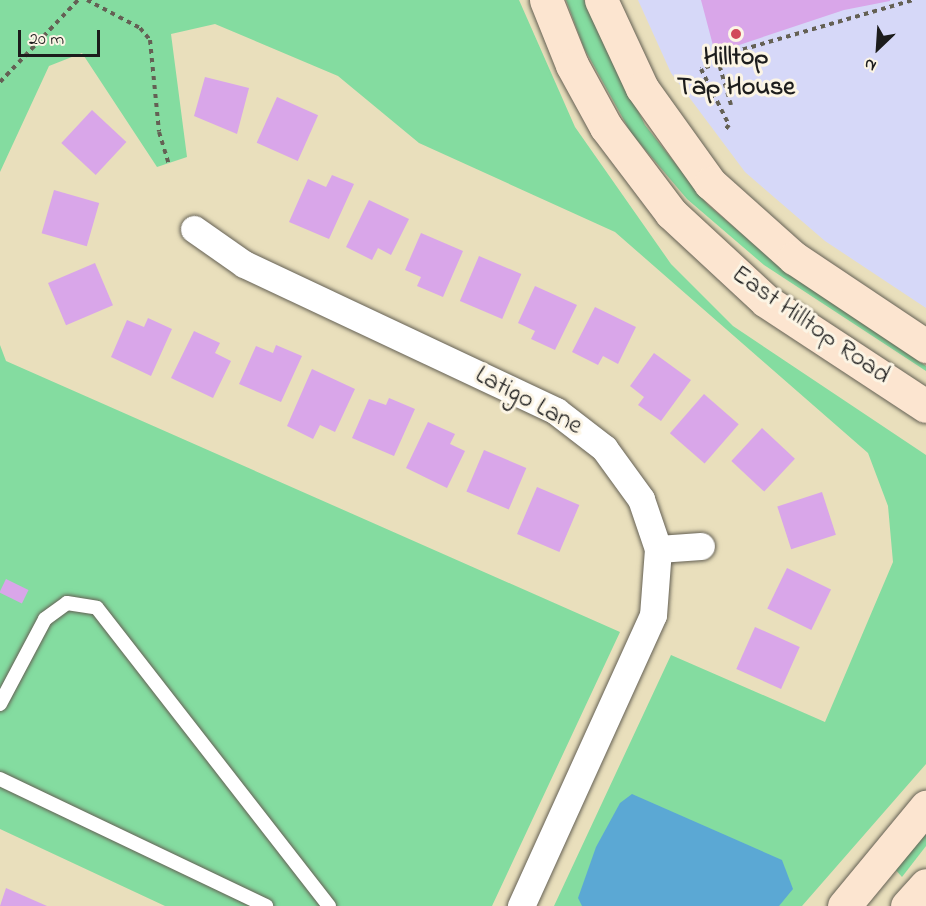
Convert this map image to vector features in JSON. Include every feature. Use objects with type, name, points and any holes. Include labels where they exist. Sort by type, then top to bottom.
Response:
[{"type":"main road","name":"East Hilltop Road","points":[[546,0],[572,65],[606,127],[671,213],[766,301],[926,406]]},
{"type":"main road","name":"East Hilltop Road","points":[[601,0],[642,88],[710,183],[794,258],[926,346]]},
{"type":"main road","points":[[844,906],[926,807]]},
{"type":"main road","points":[[907,906],[926,885]]},
{"type":"street","name":"Latigo Lane","points":[[194,229],[244,264],[572,422],[626,474],[658,549],[659,595],[645,641],[521,906]]},
{"type":"street","points":[[658,549],[701,546]]},
{"type":"lane","points":[[0,704],[45,619],[67,603],[97,608],[329,906]]},
{"type":"lane","points":[[0,779],[266,906]]},
{"type":"path","points":[[0,82],[78,0]]},
{"type":"path","points":[[87,0],[140,28],[150,40],[159,132],[169,164]]},
{"type":"path","points":[[731,105],[717,57],[913,0]]},
{"type":"path","points":[[718,63],[701,69],[729,125],[724,131]]},
{"type":"shaded area","points":[[638,0],[926,0],[926,308],[825,241],[745,172],[671,73]]},
{"type":"green space","points":[[0,0],[519,0],[575,127],[671,264],[733,326],[926,455],[926,764],[802,906],[554,906],[671,655],[825,722],[893,562],[888,506],[868,453],[615,232],[419,143],[338,76],[215,24],[171,34],[187,157],[157,167],[82,53],[49,66],[0,172]]},
{"type":"green space","points":[[566,0],[584,0],[645,125],[708,205],[793,277],[926,366],[926,371],[764,265],[687,199],[631,133],[584,48]]},
{"type":"green space","points":[[0,345],[6,361],[620,632],[492,906],[165,906],[0,829]]},
{"type":"green space","points":[[926,834],[926,846],[902,877],[894,868]]},
{"type":"water","points":[[632,794],[782,860],[793,889],[779,906],[582,906],[578,898],[596,847],[620,803]]},
{"type":"building","points":[[701,0],[890,1],[844,10],[715,53]]},
{"type":"building","points":[[205,77],[249,88],[237,134],[194,116]]},
{"type":"building","points":[[277,97],[318,115],[298,161],[257,143]]},
{"type":"building","points":[[92,110],[126,142],[96,175],[61,143]]},
{"type":"building","points":[[332,175],[354,184],[329,239],[289,222],[308,179],[326,187]]},
{"type":"building","points":[[54,190],[99,203],[87,246],[42,233]]},
{"type":"building","points":[[369,200],[409,219],[391,255],[378,248],[372,260],[346,247]]},
{"type":"building","points":[[421,233],[463,251],[443,297],[417,286],[421,277],[405,270]]},
{"type":"building","points":[[479,256],[521,274],[502,319],[460,301]]},
{"type":"building","points":[[95,263],[113,305],[66,325],[48,283]]},
{"type":"building","points":[[535,286],[577,305],[555,350],[531,339],[535,331],[518,323]]},
{"type":"building","points":[[595,307],[636,327],[618,364],[603,356],[598,365],[572,352]]},
{"type":"building","points":[[148,318],[172,329],[151,376],[111,357],[127,320],[144,327]]},
{"type":"building","points":[[194,331],[220,343],[215,353],[231,361],[213,398],[171,378]]},
{"type":"building","points":[[276,345],[302,356],[281,402],[239,384],[256,346],[273,353]]},
{"type":"building","points":[[654,353],[691,380],[661,421],[638,405],[644,397],[630,386]]},
{"type":"building","points":[[312,369],[355,389],[335,432],[320,425],[313,439],[287,426]]},
{"type":"building","points":[[704,394],[739,424],[705,463],[670,433]]},
{"type":"building","points":[[389,398],[415,409],[394,456],[352,438],[369,399],[386,405]]},
{"type":"building","points":[[428,422],[455,434],[450,444],[465,451],[447,488],[406,468]]},
{"type":"building","points":[[762,428],[795,459],[764,492],[731,461]]},
{"type":"building","points":[[484,450],[526,468],[509,509],[466,491]]},
{"type":"building","points":[[537,487],[579,505],[559,552],[517,534]]},
{"type":"building","points":[[822,492],[836,535],[791,549],[777,507]]},
{"type":"building","points":[[787,568],[831,589],[811,630],[767,608]]},
{"type":"building","points":[[6,579],[28,590],[22,603],[0,593]]},
{"type":"building","points":[[755,627],[800,647],[781,689],[736,669]]},
{"type":"building","points":[[6,888],[47,906],[0,906]]},
{"type":"place","name":"Hilltop Tap House","points":[[736,34]]}]
